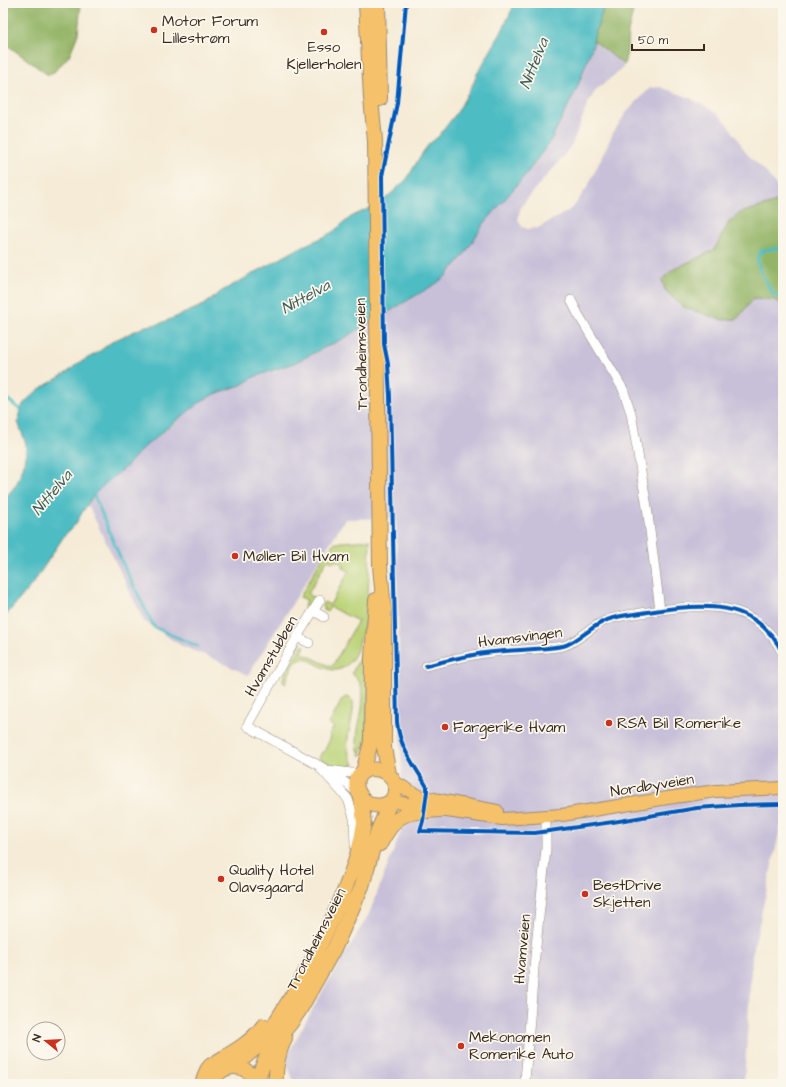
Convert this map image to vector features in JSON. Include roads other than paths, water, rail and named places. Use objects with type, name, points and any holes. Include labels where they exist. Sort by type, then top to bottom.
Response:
[{"type":"highway","name":"Trondheimsveien","points":[[366,3],[375,141],[380,566],[384,610],[384,744],[385,757],[391,778]]},
{"type":"highway","name":"Trondheimsveien","points":[[375,141],[380,98],[378,3]]},
{"type":"highway","name":"Trondheimsveien","points":[[362,773],[369,754],[371,742],[372,645],[380,566]]},
{"type":"highway","points":[[374,769],[382,771],[391,778],[395,794],[390,802],[385,805],[375,805],[366,802],[359,795],[357,781],[362,773],[374,769]]},
{"type":"highway","name":"Trondheimsveien","points":[[212,1084],[220,1072],[233,1067],[256,1048],[272,1028],[324,937],[342,897],[355,862],[364,823],[359,795]]},
{"type":"highway","name":"Trondheimsveien","points":[[257,1083],[268,1053],[290,1024],[336,946],[355,902],[369,864],[378,830],[390,802]]},
{"type":"highway","points":[[369,864],[387,830],[396,819],[408,813],[440,810]]},
{"type":"highway","points":[[202,1084],[210,1066],[230,1055],[252,1038],[272,1014],[287,1004]]},
{"type":"highway","points":[[276,1084],[276,1068],[278,1058],[290,1024]]},
{"type":"highway","points":[[233,1067],[245,1069],[250,1072],[257,1083]]},
{"type":"main road","name":"Nordbyveien","points":[[391,778],[412,794],[425,798],[527,817]]},
{"type":"main road","name":"Nordbyveien","points":[[390,802],[502,819],[546,817],[696,794],[783,788]]},
{"type":"street","points":[[571,300],[622,388],[631,413],[647,507],[660,610]]},
{"type":"street","name":"Hvamstubben","points":[[319,766],[247,726],[297,637],[320,600]]},
{"type":"street","name":"Hvamsvingen","points":[[426,666],[473,655],[565,646],[606,620],[660,610],[690,607],[719,607],[737,611],[755,620],[777,642],[783,654]]},
{"type":"street","points":[[314,611],[324,617]]},
{"type":"street","points":[[297,637],[309,643]]},
{"type":"street","points":[[319,766],[332,772],[359,795]]},
{"type":"street","points":[[319,766],[345,794],[350,804],[354,818],[355,862]]},
{"type":"street","points":[[332,772],[362,773]]},
{"type":"street","name":"Hvamveien","points":[[526,1084],[525,1081],[535,956],[546,849],[546,817]]},
{"type":"water","name":"Nittelva","points":[[515,3],[605,3],[593,40],[594,42],[577,88],[551,140],[527,173],[483,225],[464,255],[446,276],[437,283],[344,338],[296,362],[254,377],[241,385],[203,400],[172,424],[141,450],[126,467],[94,495],[75,525],[64,536],[34,582],[3,619],[3,501],[16,485],[23,468],[26,444],[18,422],[23,404],[38,390],[68,372],[77,364],[97,353],[113,341],[146,326],[159,324],[204,305],[222,291],[303,246],[324,237],[351,217],[382,202],[407,179],[429,144],[438,137],[458,111],[477,74],[501,33]]},
{"type":"waterway","points":[[783,250],[777,248],[761,251],[757,259],[761,273],[773,294],[783,299]]},
{"type":"waterway","points":[[3,396],[21,410]]},
{"type":"waterway","points":[[91,494],[94,495],[122,562],[154,627],[197,646]]},
{"type":"place","name":"Motor Forum Lillestrøm","points":[[154,30]]},
{"type":"place","name":"Esso Kjellerholen","points":[[324,32]]},
{"type":"place","name":"Møller Bil Hvam","points":[[235,556]]},
{"type":"place","name":"RSA Bil Romerike","points":[[609,723]]},
{"type":"place","name":"Fargerike Hvam","points":[[445,727]]},
{"type":"place","name":"Quality Hotel Olavsgaard","points":[[221,879]]},
{"type":"place","name":"BestDrive Skjetten","points":[[585,894]]},
{"type":"place","name":"Mekonomen Romerike Auto","points":[[461,1046]]}]
